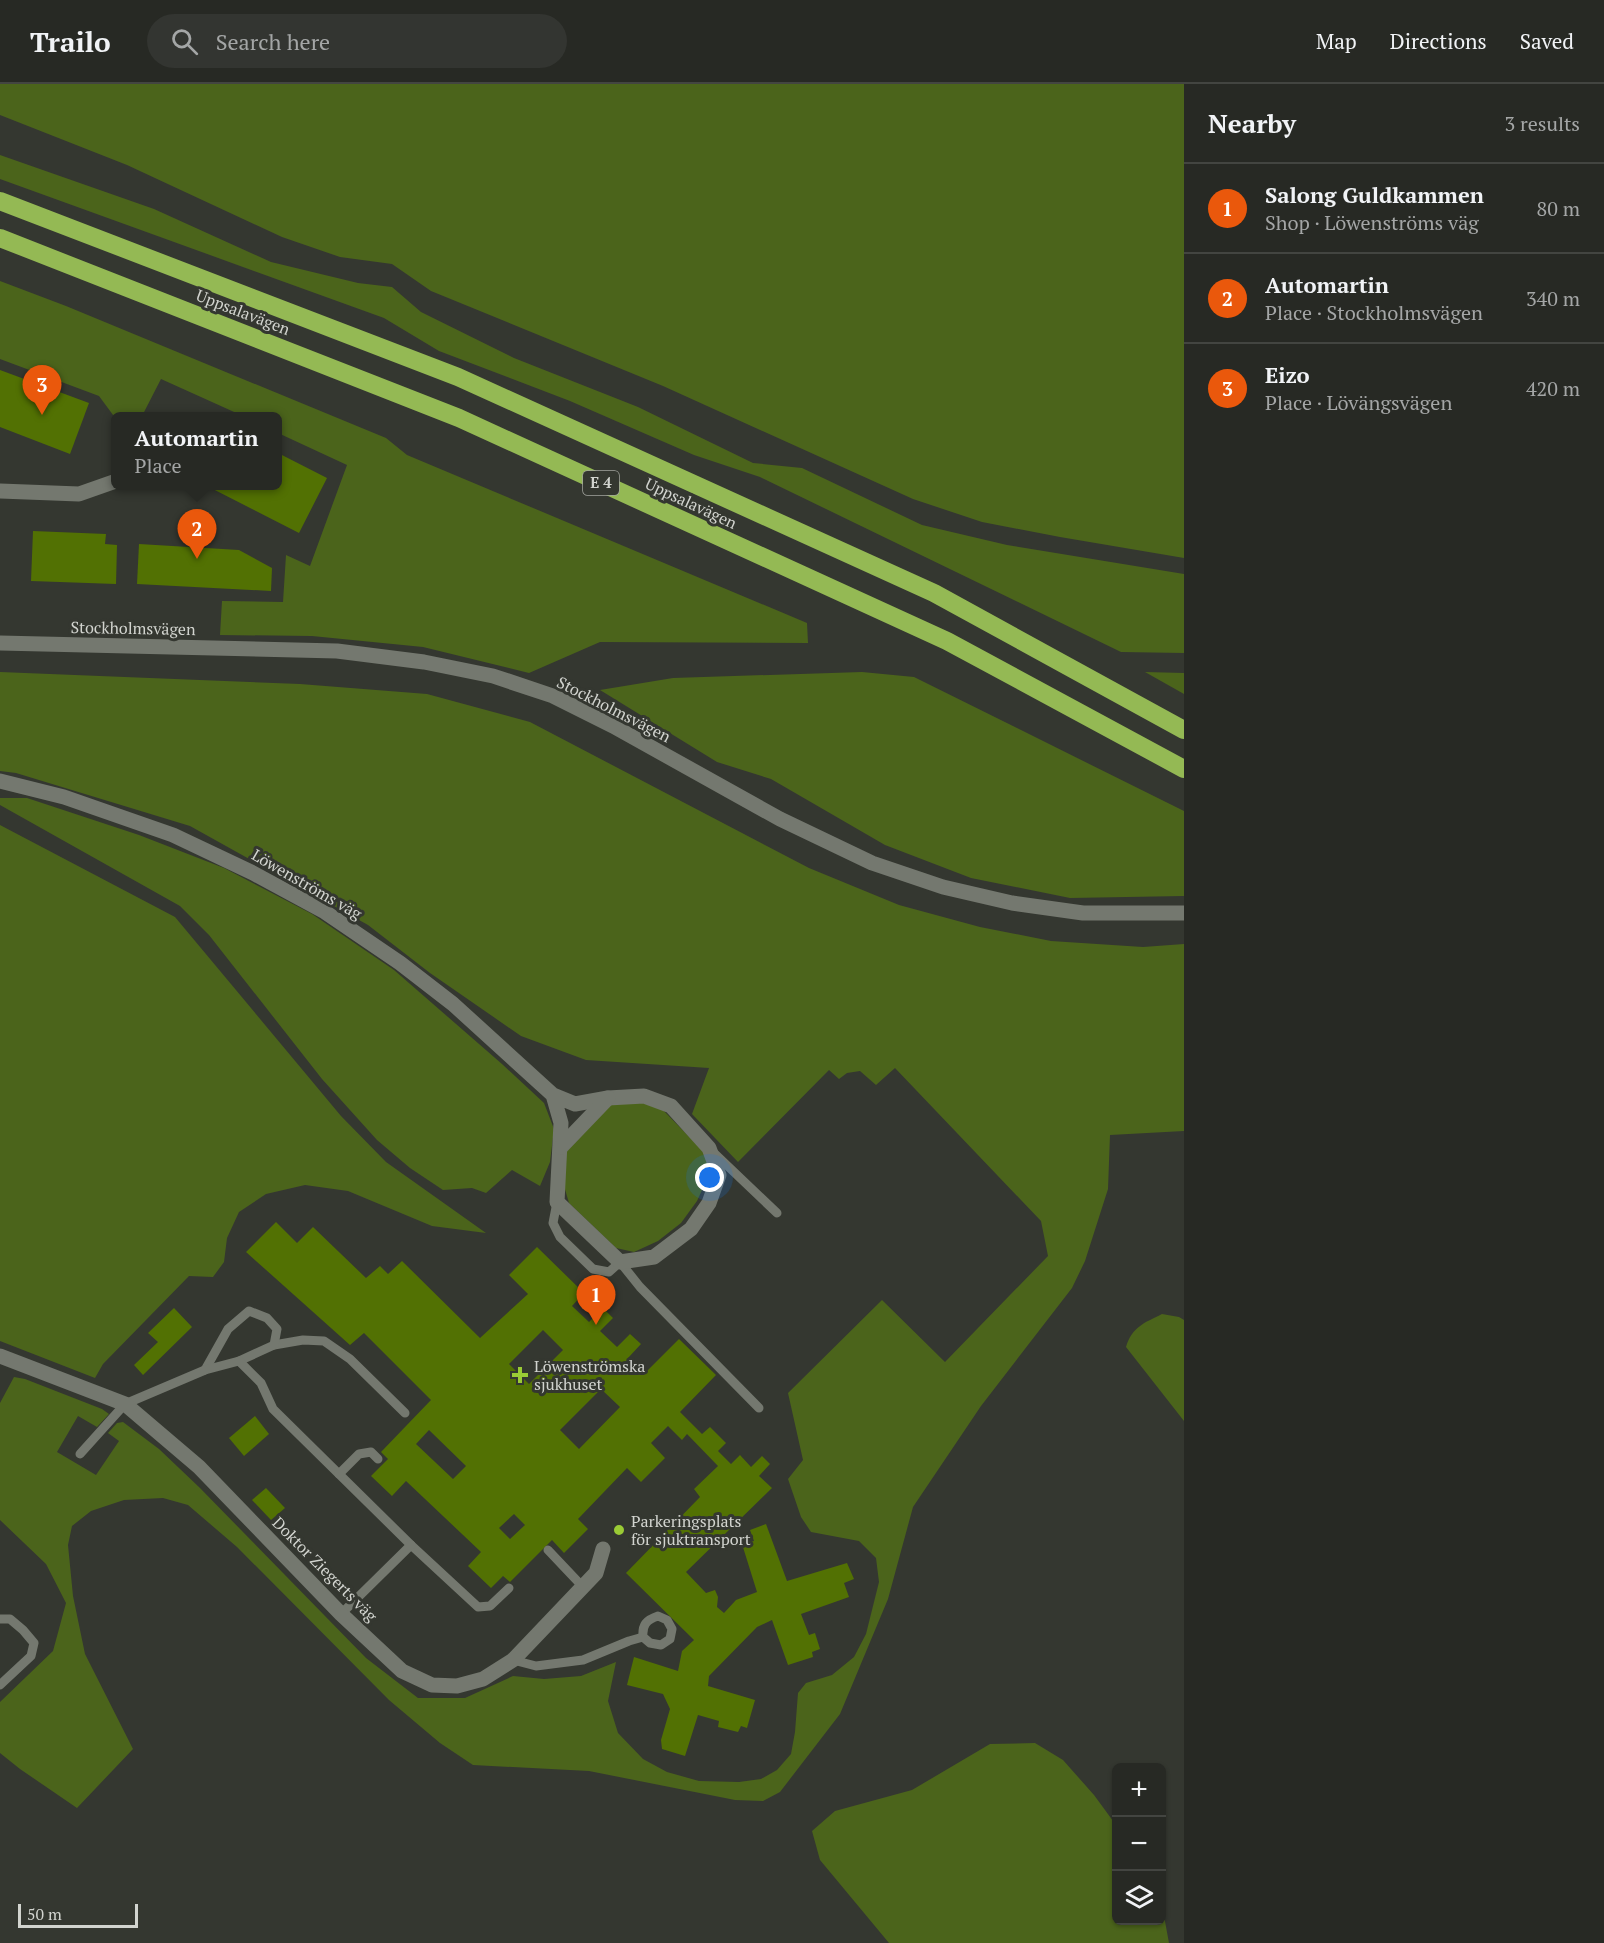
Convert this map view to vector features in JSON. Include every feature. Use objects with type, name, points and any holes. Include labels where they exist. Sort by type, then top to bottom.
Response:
[{"type":"highway","name":"Uppsalavägen","points":[[0,201],[458,377],[934,593],[1184,730]]},
{"type":"highway","name":"Uppsalavägen","points":[[0,238],[459,418],[947,641],[1184,769]]},
{"type":"street","points":[[0,491],[79,495],[111,483]]},
{"type":"street","name":"Stockholmsvägen","points":[[0,643],[337,651],[424,662],[494,676],[553,696],[613,726],[780,819],[872,863],[943,887],[1012,903],[1083,913],[1184,913]]},
{"type":"street","name":"Löwenströms väg","points":[[0,781],[64,797],[173,836],[252,873],[325,912],[400,963],[453,1004],[553,1095],[575,1104],[608,1098],[644,1096],[671,1106],[709,1148],[719,1176],[709,1203],[691,1229],[654,1257],[620,1262]]},
{"type":"street","points":[[553,1095],[561,1123],[557,1202],[620,1262]]},
{"type":"street","points":[[561,1146],[608,1098]]},
{"type":"street","name":"Doktor Ziegerts väg","points":[[1,1359],[125,1404],[200,1467],[341,1614],[402,1671],[432,1685],[457,1686],[483,1678],[513,1660],[596,1573],[603,1549]]},
{"type":"lane","points":[[709,1148],[777,1213]]},
{"type":"lane","points":[[557,1202],[553,1223],[560,1237],[593,1269],[609,1272],[620,1262],[640,1287],[759,1408]]},
{"type":"lane","points":[[205,1370],[228,1329],[249,1311],[267,1318],[277,1329],[274,1345]]},
{"type":"lane","points":[[80,1454],[125,1404],[205,1370],[239,1361],[274,1345],[303,1340],[324,1341],[350,1359],[405,1413]]},
{"type":"lane","points":[[239,1361],[261,1383],[273,1409],[411,1545],[478,1607],[490,1606],[509,1588]]},
{"type":"lane","points":[[339,1474],[359,1454],[371,1452],[378,1459]]},
{"type":"lane","points":[[341,1614],[411,1545]]},
{"type":"lane","points":[[548,1550],[583,1587]]},
{"type":"lane","points":[[0,1619],[10,1619],[34,1642],[31,1656],[0,1685]]},
{"type":"lane","points":[[513,1660],[536,1666],[583,1660],[643,1637]]},
{"type":"green space","points":[[0,84],[1184,84],[1184,558],[982,522],[913,499],[663,386],[431,291],[392,264],[340,257],[282,237],[127,165],[0,115]]},
{"type":"green space","points":[[0,155],[154,209],[271,262],[358,283],[392,287],[421,312],[514,358],[638,407],[753,463],[802,468],[922,525],[1007,545],[1184,574],[1184,653],[1121,652],[760,477],[694,455],[570,401],[439,351],[384,318],[0,179]]},
{"type":"green space","points":[[0,281],[386,438],[407,455],[807,623],[808,643],[600,642],[529,673],[423,647],[312,636],[220,635],[222,601],[283,602],[286,555],[310,566],[347,465],[282,435],[282,412],[234,412],[161,379],[144,412],[111,412],[99,396],[0,359]]},
{"type":"green space","points":[[0,672],[300,684],[427,694],[530,722],[809,868],[899,905],[980,927],[1051,941],[1143,947],[1184,944],[1184,1131],[1110,1135],[1108,1189],[1085,1261],[1072,1288],[981,1406],[913,1507],[888,1599],[840,1714],[780,1792],[763,1801],[735,1800],[589,1771],[473,1765],[440,1743],[389,1700],[237,1547],[188,1505],[163,1498],[124,1500],[91,1511],[72,1526],[68,1545],[73,1596],[85,1654],[133,1749],[77,1808],[0,1753],[0,1702],[53,1651],[66,1603],[46,1564],[0,1520],[0,1403],[14,1377],[25,1379],[102,1409],[109,1414],[97,1427],[78,1416],[57,1452],[96,1475],[119,1441],[108,1433],[117,1423],[123,1422],[159,1449],[366,1658],[418,1698],[465,1698],[513,1676],[544,1679],[581,1676],[616,1662],[608,1701],[618,1733],[643,1759],[667,1772],[699,1781],[739,1782],[761,1779],[777,1770],[791,1754],[798,1693],[806,1683],[832,1675],[854,1657],[866,1634],[879,1582],[876,1558],[859,1541],[811,1532],[801,1517],[788,1479],[803,1460],[788,1393],[882,1300],[945,1362],[1048,1256],[1041,1221],[895,1068],[876,1085],[860,1071],[847,1073],[839,1079],[829,1070],[738,1162],[692,1114],[709,1068],[586,1060],[521,1036],[430,973],[368,925],[190,826],[16,773],[0,771]]},
{"type":"green space","points":[[862,672],[914,677],[1184,811],[1184,896],[1070,898],[971,878],[885,845],[771,779],[717,762],[600,690],[673,678]]},
{"type":"green space","points":[[1145,672],[1184,673],[1184,694]]},
{"type":"green space","points":[[0,798],[27,798],[139,835],[224,868],[312,914],[394,970],[544,1103],[554,1129],[550,1162],[540,1186],[512,1170],[486,1193],[472,1188],[443,1190],[410,1168],[377,1140],[322,1079],[209,935],[180,906],[0,805]]},
{"type":"green space","points":[[0,825],[175,917],[341,1116],[386,1162],[486,1233],[432,1226],[348,1191],[305,1185],[266,1194],[239,1212],[227,1238],[224,1262],[213,1277],[189,1276],[103,1364],[95,1378],[0,1341]]},
{"type":"green space","points":[[640,1102],[663,1110],[704,1152],[708,1165],[708,1177],[697,1201],[681,1223],[658,1241],[634,1252],[616,1248],[569,1203],[562,1179],[565,1153],[612,1104]]},
{"type":"green space","points":[[1162,1314],[1184,1320],[1184,1421],[1126,1347],[1135,1330]]},
{"type":"green space","points":[[1035,1743],[1063,1760],[1112,1820],[1112,1925],[1166,1925],[1169,1943],[889,1943],[820,1860],[812,1831],[835,1811],[912,1790],[990,1744]]},
{"type":"building","points":[[0,370],[89,403],[70,454],[0,427]]},
{"type":"building","points":[[282,455],[327,478],[299,533],[215,490],[282,490]]},
{"type":"building","points":[[33,531],[106,534],[105,544],[117,545],[116,584],[31,581]]},
{"type":"building","points":[[139,544],[239,550],[272,568],[271,591],[137,584]]},
{"type":"building","points":[[276,1222],[297,1243],[313,1227],[366,1278],[380,1266],[388,1274],[402,1261],[480,1338],[528,1294],[509,1275],[537,1247],[584,1293],[572,1306],[589,1322],[603,1308],[613,1318],[600,1331],[617,1347],[630,1334],[641,1344],[628,1358],[644,1374],[679,1339],[716,1375],[680,1412],[702,1434],[710,1427],[726,1443],[718,1451],[731,1464],[740,1455],[751,1467],[762,1456],[770,1464],[759,1476],[772,1488],[686,1572],[706,1593],[715,1590],[718,1597],[717,1607],[724,1613],[736,1600],[757,1592],[742,1544],[754,1541],[750,1530],[766,1524],[787,1581],[847,1563],[854,1579],[844,1583],[849,1597],[801,1614],[809,1635],[815,1633],[820,1649],[812,1652],[813,1657],[788,1665],[772,1620],[757,1627],[709,1676],[708,1686],[755,1700],[747,1728],[741,1726],[738,1732],[718,1727],[719,1721],[698,1715],[685,1756],[662,1749],[661,1740],[670,1709],[663,1694],[627,1685],[634,1657],[678,1671],[682,1651],[694,1640],[626,1573],[700,1497],[694,1489],[718,1466],[687,1434],[682,1440],[668,1426],[651,1443],[665,1458],[641,1482],[627,1468],[578,1519],[588,1529],[564,1553],[552,1540],[510,1582],[503,1576],[491,1588],[468,1566],[481,1552],[406,1481],[392,1496],[371,1476],[388,1459],[381,1452],[431,1400],[364,1333],[350,1345],[246,1252]],"holes":[[[543,1330],[563,1350],[529,1384],[509,1364]],[[601,1389],[620,1407],[579,1449],[560,1430]],[[429,1430],[466,1466],[453,1479],[416,1444]],[[514,1514],[525,1525],[510,1539],[499,1528]]]},
{"type":"building","points":[[174,1308],[192,1327],[143,1375],[134,1365],[158,1342],[148,1333]]},
{"type":"building","points":[[255,1416],[269,1434],[244,1456],[229,1438]]},
{"type":"building","points":[[266,1488],[285,1508],[271,1520],[252,1500]]},
{"type":"place","name":"Eizo","points":[[42,415]]},
{"type":"place","name":"Automartin","points":[[197,559]]},
{"type":"place","name":"Salong Guldkammen","points":[[596,1325]]},
{"type":"place","name":"Löwenströmska sjukhuset","points":[[520,1375]]},
{"type":"place","name":"Parkeringsplats för sjuktransport","points":[[619,1530]]}]
